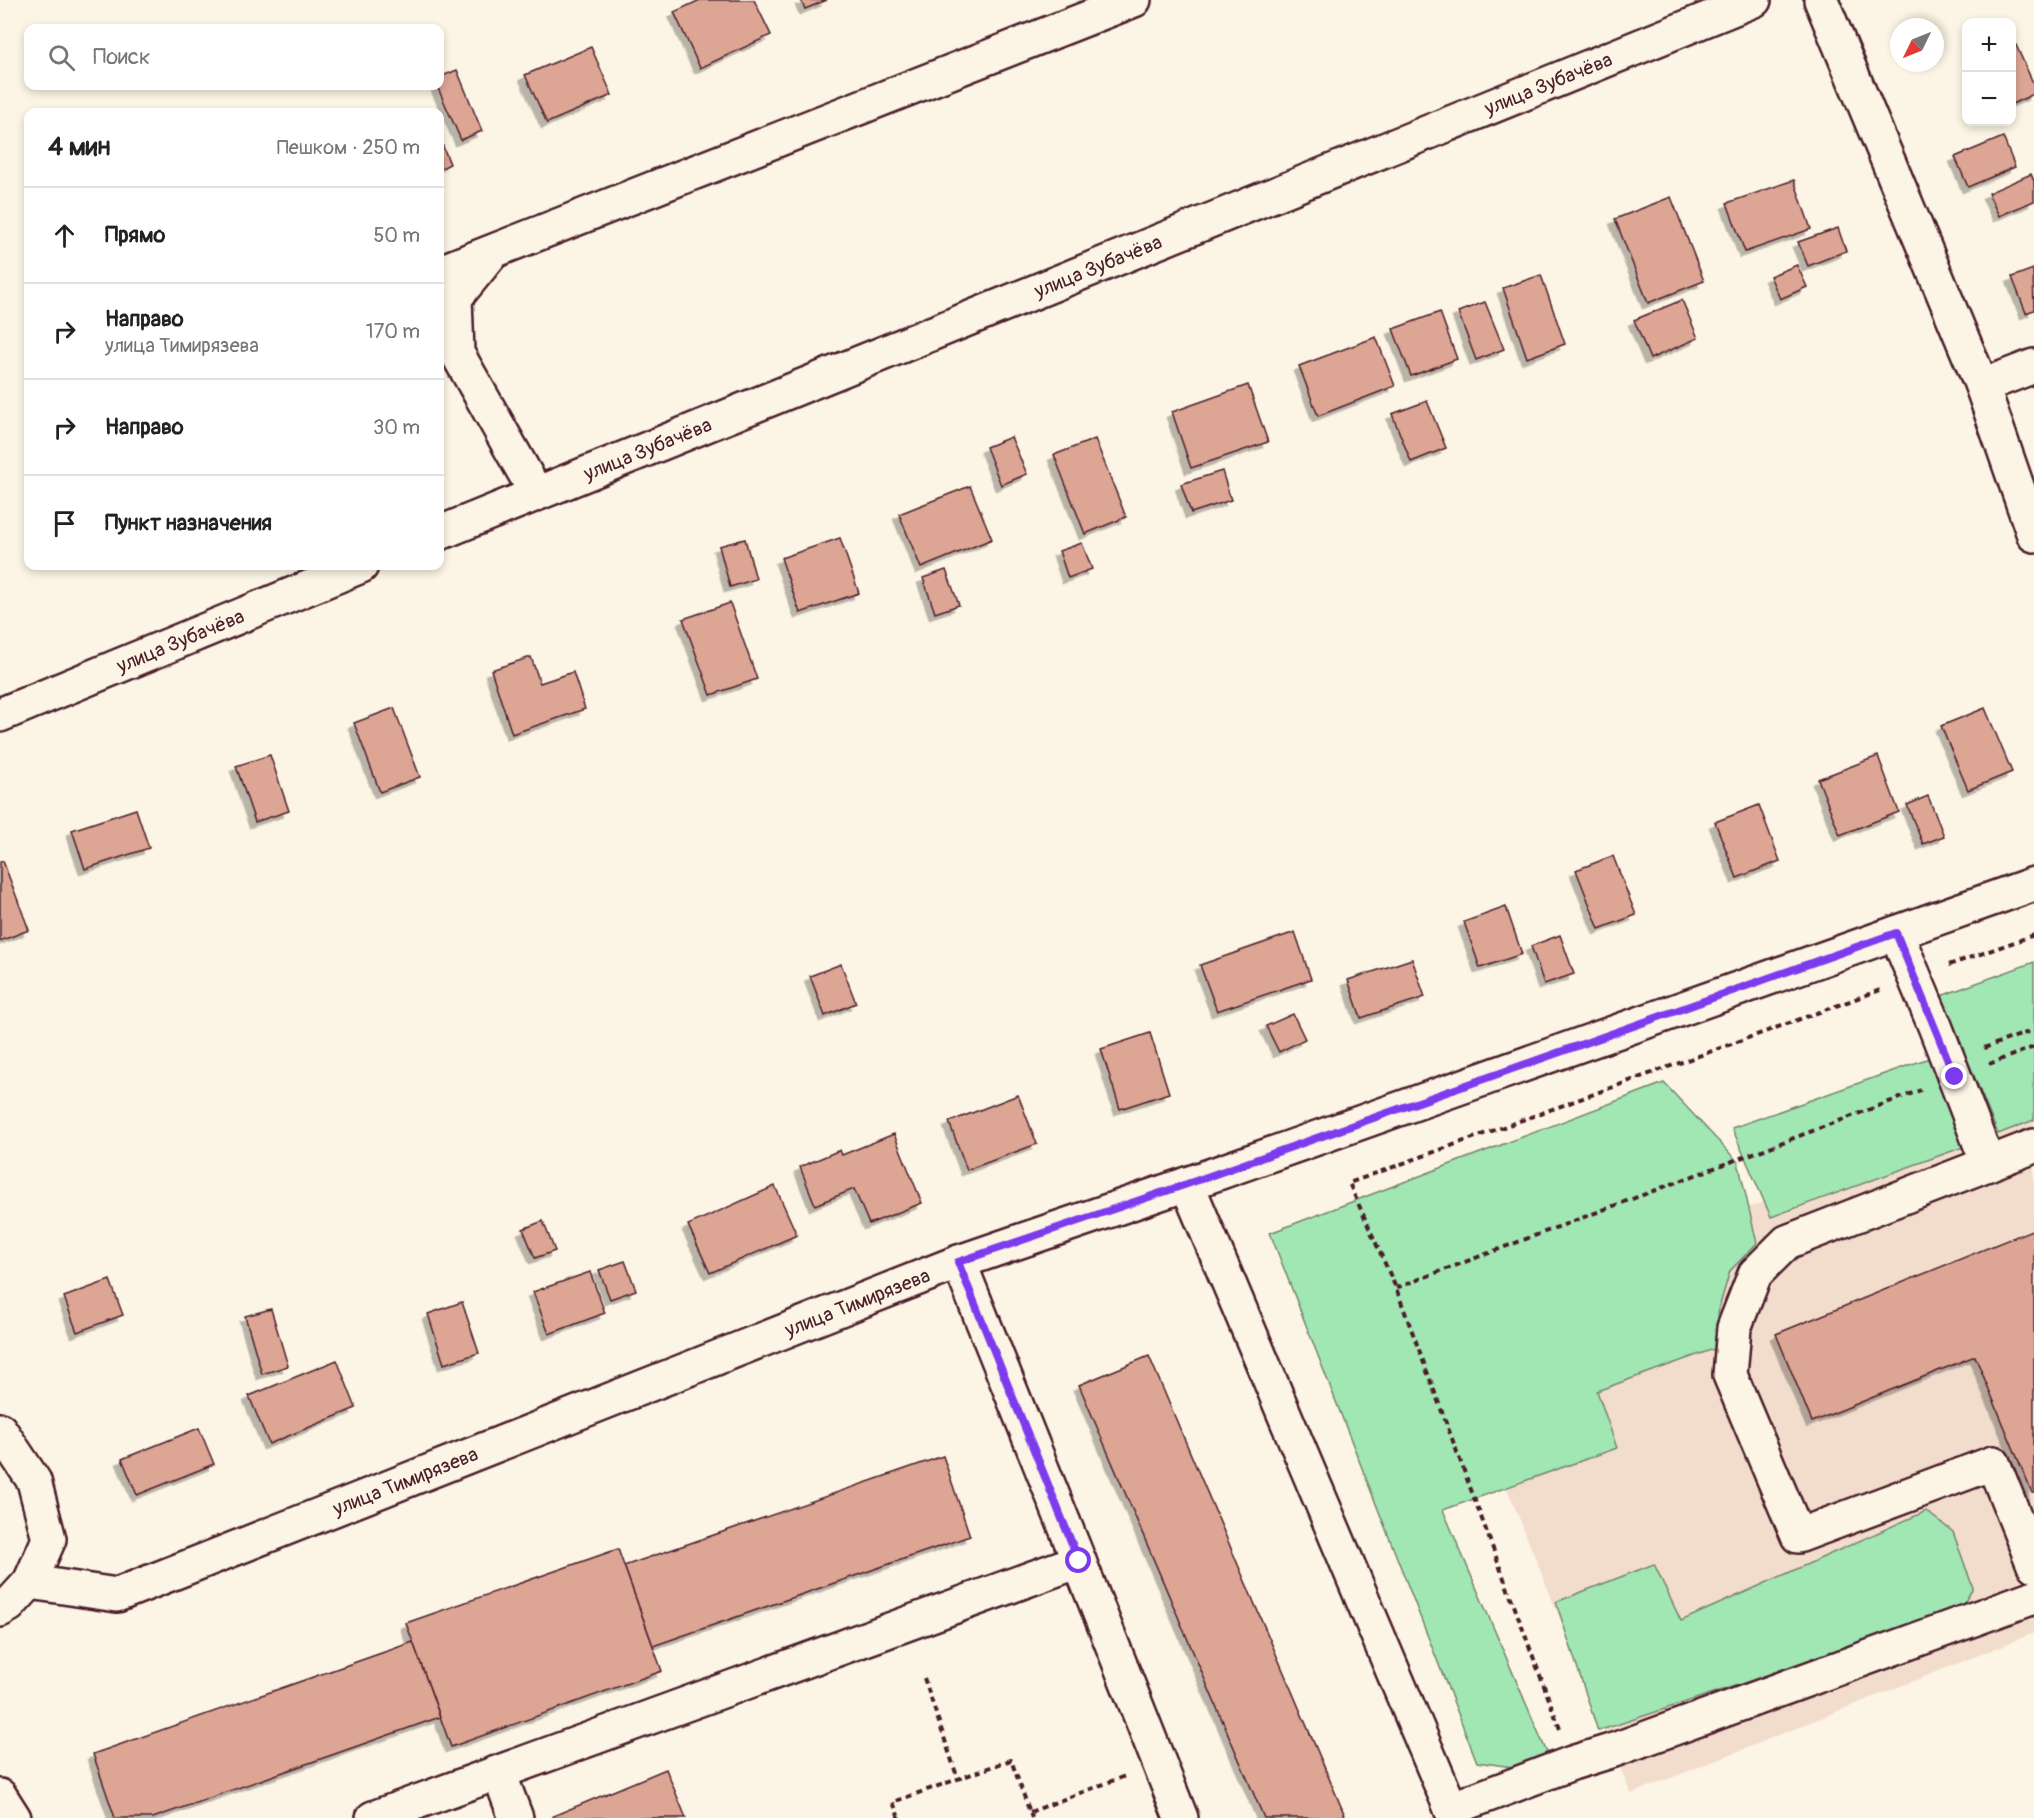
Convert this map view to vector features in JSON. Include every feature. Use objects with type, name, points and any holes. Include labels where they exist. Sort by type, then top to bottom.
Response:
[{"type":"street","points":[[444,271],[1134,0]]},
{"type":"street","name":"улица Зубачёва","points":[[444,531],[1754,0]]},
{"type":"street","points":[[1821,0],[1982,387],[2034,535]]},
{"type":"street","points":[[492,253],[455,298],[457,353],[537,493]]},
{"type":"street","points":[[1982,387],[2034,366]]},
{"type":"street","name":"улица Зубачёва","points":[[0,715],[351,570]]},
{"type":"street","name":"улица Тимирязева","points":[[30,1582],[117,1595],[958,1262],[1187,1184],[2034,884]]},
{"type":"street","points":[[1896,933],[1988,1164]]},
{"type":"street","points":[[2033,1560],[1993,1462],[1798,1536],[1730,1375],[1734,1328],[1755,1274],[1787,1242],[2034,1146]]},
{"type":"street","points":[[1187,1184],[1453,1813],[1572,1763],[1636,1742],[2034,1597]]},
{"type":"street","points":[[958,1262],[1181,1818]]},
{"type":"street","points":[[0,1430],[34,1481],[49,1539],[30,1582],[9,1605],[0,1611]]},
{"type":"street","points":[[373,1818],[1079,1561]]},
{"type":"street","points":[[500,1773],[516,1818]]},
{"type":"street","points":[[0,1796],[14,1818]]},
{"type":"path","points":[[1572,1763],[1396,1288],[1349,1183],[2034,935]]},
{"type":"path","points":[[1396,1288],[1952,1069],[2034,1030]]},
{"type":"path","points":[[1952,1069],[2034,1047]]},
{"type":"path","points":[[924,1678],[958,1779]]},
{"type":"path","points":[[899,1818],[893,1803],[1011,1760],[1032,1818]]},
{"type":"path","points":[[1030,1812],[1159,1763]]},
{"type":"shaded area","points":[[2034,1096],[2034,1633],[1631,1794],[1442,1328]]},
{"type":"green space","points":[[2034,962],[2034,1120],[1998,1134],[1941,996]]},
{"type":"green space","points":[[1935,1056],[1966,1146],[1771,1217],[1732,1128]]},
{"type":"green space","points":[[1664,1083],[1738,1162],[1757,1243],[1730,1271],[1719,1308],[1714,1349],[1597,1391],[1617,1448],[1443,1510],[1548,1755],[1527,1769],[1477,1762],[1270,1233]]},
{"type":"green space","points":[[1926,1511],[1953,1532],[1973,1588],[1959,1612],[1598,1731],[1556,1602],[1654,1564],[1681,1621]]},
{"type":"building","points":[[700,0],[754,0],[771,35],[700,68],[674,12]]},
{"type":"building","points":[[801,0],[827,0],[805,9]]},
{"type":"building","points":[[2016,45],[2034,85],[2034,94],[2016,102]]},
{"type":"building","points":[[591,47],[612,95],[547,123],[525,75]]},
{"type":"building","points":[[457,70],[482,131],[461,140],[439,90],[444,90],[444,75]]},
{"type":"building","points":[[2003,137],[2015,167],[1968,187],[1955,157]]},
{"type":"building","points":[[444,149],[450,164],[444,167]]},
{"type":"building","points":[[2031,174],[2034,181],[2034,201],[1999,216],[1988,193]]},
{"type":"building","points":[[1794,180],[1811,229],[1745,252],[1727,203]]},
{"type":"building","points":[[1671,197],[1704,281],[1648,303],[1615,219]]},
{"type":"building","points":[[1838,228],[1846,251],[1808,266],[1798,242]]},
{"type":"building","points":[[1797,265],[1807,287],[1780,299],[1770,276]]},
{"type":"building","points":[[2033,269],[2034,310],[2026,313],[2012,277]]},
{"type":"building","points":[[1541,275],[1565,344],[1527,358],[1503,288]]},
{"type":"building","points":[[1682,300],[1698,338],[1650,359],[1634,320]]},
{"type":"building","points":[[1485,302],[1504,349],[1476,360],[1458,312]]},
{"type":"building","points":[[1440,312],[1457,359],[1411,376],[1393,329]]},
{"type":"building","points":[[1376,337],[1395,386],[1318,416],[1299,366]]},
{"type":"building","points":[[1248,385],[1268,442],[1191,468],[1172,412]]},
{"type":"building","points":[[1427,401],[1446,448],[1411,462],[1392,414]]},
{"type":"building","points":[[1011,437],[1027,474],[1001,485],[986,447]]},
{"type":"building","points":[[1095,439],[1126,517],[1085,534],[1054,455]]},
{"type":"building","points":[[1222,471],[1231,500],[1191,513],[1181,484]]},
{"type":"building","points":[[970,486],[992,539],[921,568],[899,514]]},
{"type":"building","points":[[840,538],[859,593],[800,613],[781,558]]},
{"type":"building","points":[[745,539],[756,579],[730,587],[719,546]]},
{"type":"building","points":[[1082,543],[1092,569],[1068,578],[1059,551]]},
{"type":"building","points":[[946,570],[959,605],[935,613],[923,578]]},
{"type":"building","points":[[730,603],[757,679],[711,695],[683,619]]},
{"type":"building","points":[[531,657],[540,683],[573,672],[585,709],[512,734],[491,670]]},
{"type":"building","points":[[394,708],[420,777],[380,792],[354,723]]},
{"type":"building","points":[[1985,708],[2012,772],[1968,790],[1941,726]]},
{"type":"building","points":[[270,755],[289,811],[255,822],[236,766]]},
{"type":"building","points":[[1878,756],[1899,812],[1840,835],[1818,779]]},
{"type":"building","points":[[1928,796],[1944,836],[1923,844],[1907,805]]},
{"type":"building","points":[[1759,805],[1780,861],[1737,878],[1715,822]]},
{"type":"building","points":[[136,809],[149,848],[85,869],[72,830]]},
{"type":"building","points":[[1613,856],[1636,915],[1599,929],[1576,870]]},
{"type":"building","points":[[3,861],[29,930],[0,941],[0,862]]},
{"type":"building","points":[[1506,907],[1522,954],[1480,968],[1464,922]]},
{"type":"building","points":[[1295,932],[1311,979],[1217,1011],[1200,965]]},
{"type":"building","points":[[1560,935],[1574,974],[1544,984],[1531,946]]},
{"type":"building","points":[[1412,959],[1425,997],[1361,1018],[1348,980]]},
{"type":"building","points":[[841,964],[856,1003],[825,1016],[810,976]]},
{"type":"building","points":[[1293,1014],[1305,1039],[1279,1052],[1266,1026]]},
{"type":"building","points":[[1150,1033],[1169,1093],[1120,1109],[1101,1049]]},
{"type":"building","points":[[1018,1095],[1037,1144],[967,1170],[949,1122]]},
{"type":"building","points":[[894,1134],[922,1203],[869,1224],[854,1189],[815,1205],[800,1167],[840,1150],[842,1155]]},
{"type":"building","points":[[775,1186],[797,1235],[710,1273],[688,1225]]},
{"type":"building","points":[[543,1221],[555,1251],[535,1258],[523,1229]]},
{"type":"building","points":[[2034,1229],[2034,1493],[2032,1493],[1975,1356],[1812,1422],[1776,1334]]},
{"type":"building","points":[[625,1261],[636,1290],[610,1299],[599,1270]]},
{"type":"building","points":[[590,1272],[605,1313],[549,1334],[533,1292]]},
{"type":"building","points":[[110,1280],[123,1315],[77,1332],[64,1297]]},
{"type":"building","points":[[462,1302],[479,1353],[444,1364],[428,1314]]},
{"type":"building","points":[[271,1309],[288,1366],[262,1374],[245,1316]]},
{"type":"building","points":[[1149,1356],[1346,1818],[1264,1818],[1079,1385]]},
{"type":"building","points":[[337,1360],[356,1408],[269,1444],[249,1396]]},
{"type":"building","points":[[199,1428],[214,1464],[137,1495],[122,1459]]},
{"type":"building","points":[[943,1456],[970,1536],[653,1646],[624,1566]]},
{"type":"building","points":[[618,1549],[662,1671],[451,1747],[406,1623]]},
{"type":"building","points":[[413,1642],[440,1717],[153,1818],[115,1818],[93,1754]]},
{"type":"building","points":[[666,1769],[686,1818],[553,1818],[553,1816]]},
{"type":"route","points":[[1079,1561],[958,1262],[1187,1184],[1896,933],[1955,1077]]}]
